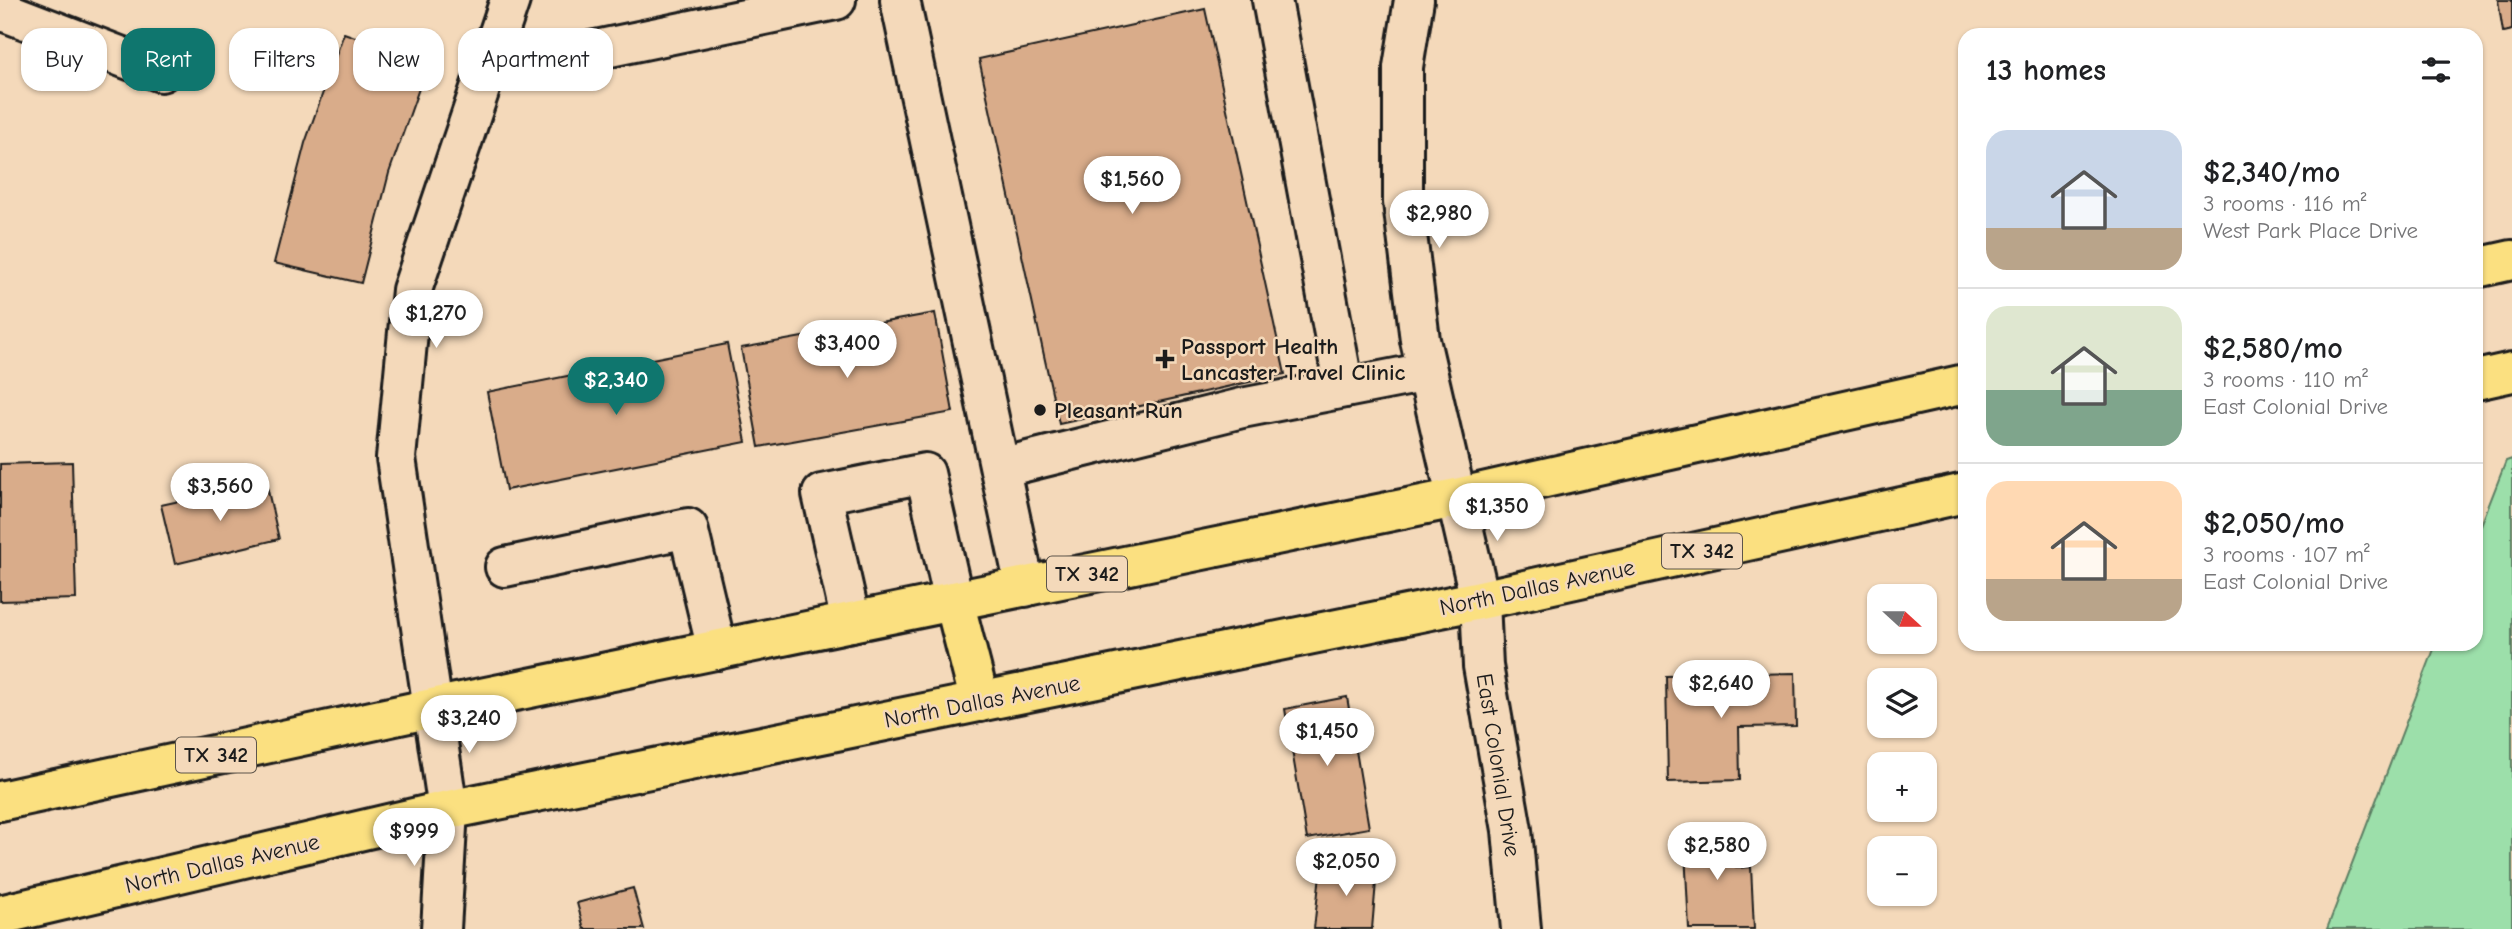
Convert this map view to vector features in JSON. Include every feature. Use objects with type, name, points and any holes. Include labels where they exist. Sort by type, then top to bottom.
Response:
[{"type":"main road","points":[[2483,266],[2512,260]]},
{"type":"main road","points":[[2483,378],[2512,372]]},
{"type":"main road","name":"TX 342","points":[[0,801],[432,708],[1456,498],[1958,386]]},
{"type":"main road","name":"North Dallas Avenue","points":[[0,915],[448,810],[1479,600],[1958,495]]},
{"type":"main road","points":[[954,601],[980,702]]},
{"type":"street","points":[[500,28],[510,0]]},
{"type":"street","points":[[613,46],[836,0]]},
{"type":"street","points":[[900,0],[1026,587]]},
{"type":"street","points":[[1272,0],[1344,388]]},
{"type":"street","name":"East Colonial Drive","points":[[1414,0],[1403,67],[1403,202],[1420,340],[1479,600],[1483,666],[1512,830],[1521,929]]},
{"type":"street","points":[[0,10],[121,57]]},
{"type":"street","points":[[441,929],[448,810],[396,458],[412,290],[479,91]]},
{"type":"street","points":[[1000,468],[1242,408],[1427,372]]},
{"type":"street","points":[[851,622],[822,494],[925,474],[954,601]]},
{"type":"street","points":[[505,567],[688,528],[717,650]]},
{"type":"green space","points":[[2512,459],[2512,929],[2327,929],[2433,651],[2483,651],[2483,520],[2506,461]]},
{"type":"building","points":[[2498,0],[2512,0],[2512,30],[2503,32]]},
{"type":"building","points":[[1205,9],[1285,374],[1059,424],[979,59]]},
{"type":"building","points":[[344,33],[353,36],[353,91],[418,91],[389,173],[361,283],[274,263],[305,143],[323,91],[339,91],[339,47]]},
{"type":"building","points":[[935,313],[953,412],[759,447],[741,348]]},
{"type":"building","points":[[727,344],[746,442],[506,490],[487,392]]},
{"type":"building","points":[[72,462],[76,599],[0,601],[0,464]]},
{"type":"building","points":[[266,482],[279,539],[175,564],[161,505]]},
{"type":"building","points":[[1795,673],[1796,726],[1739,727],[1740,780],[1668,782],[1666,676]]},
{"type":"building","points":[[1347,697],[1369,828],[1307,839],[1285,709]]},
{"type":"building","points":[[1734,827],[1736,868],[1751,867],[1754,929],[1689,929],[1684,831]]},
{"type":"building","points":[[1321,865],[1377,870],[1372,929],[1314,929]]},
{"type":"building","points":[[633,888],[644,929],[584,929],[577,903]]},
{"type":"place","name":"Passport Health Lancaster Travel Clinic","points":[[1165,359]]},
{"type":"place","name":"Pleasant Run","points":[[1040,410]]}]
